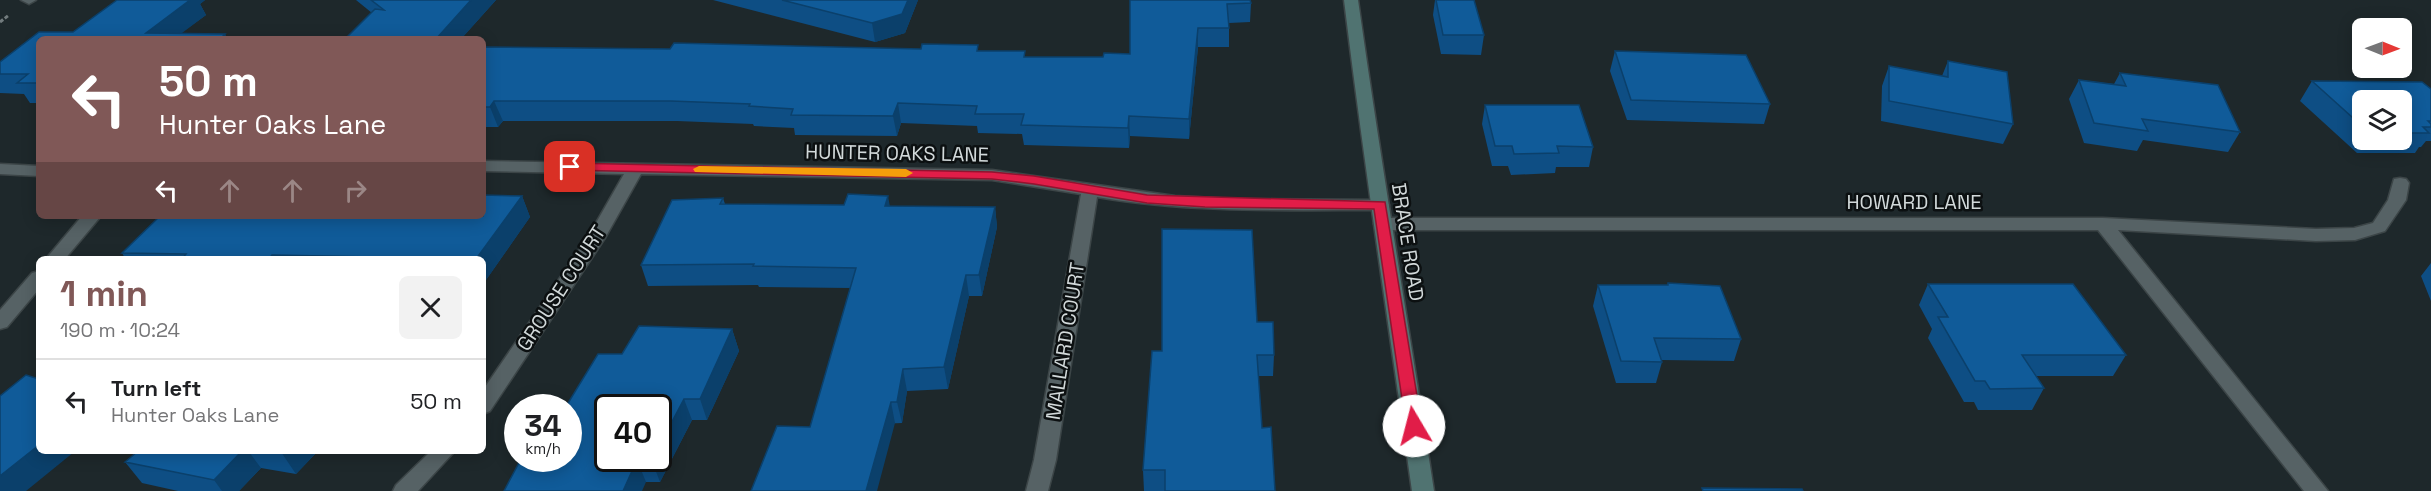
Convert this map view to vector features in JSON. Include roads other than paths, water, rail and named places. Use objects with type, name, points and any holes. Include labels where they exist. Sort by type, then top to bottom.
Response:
[{"type":"street","name":"BRACE ROAD","points":[[1351,0],[1373,170],[1423,491]]},
{"type":"street","name":"HUNTER OAKS LANE","points":[[486,166],[992,176],[1147,199],[1205,203],[1380,205]]},
{"type":"street","name":"GROUSE COURT","points":[[486,401],[579,264],[636,168]]},
{"type":"street","points":[[0,169],[36,171]]},
{"type":"street","name":"HOWARD LANE","points":[[1383,224],[2103,224],[2316,235],[2355,234],[2379,227],[2397,200],[2400,183]]},
{"type":"street","name":"MALLARD COURT","points":[[1037,491],[1045,460],[1090,190]]},
{"type":"street","points":[[57,256],[89,219]]},
{"type":"street","points":[[2103,224],[2317,491]]},
{"type":"street","points":[[0,322],[36,280]]},
{"type":"street","points":[[404,491],[441,454]]}]
